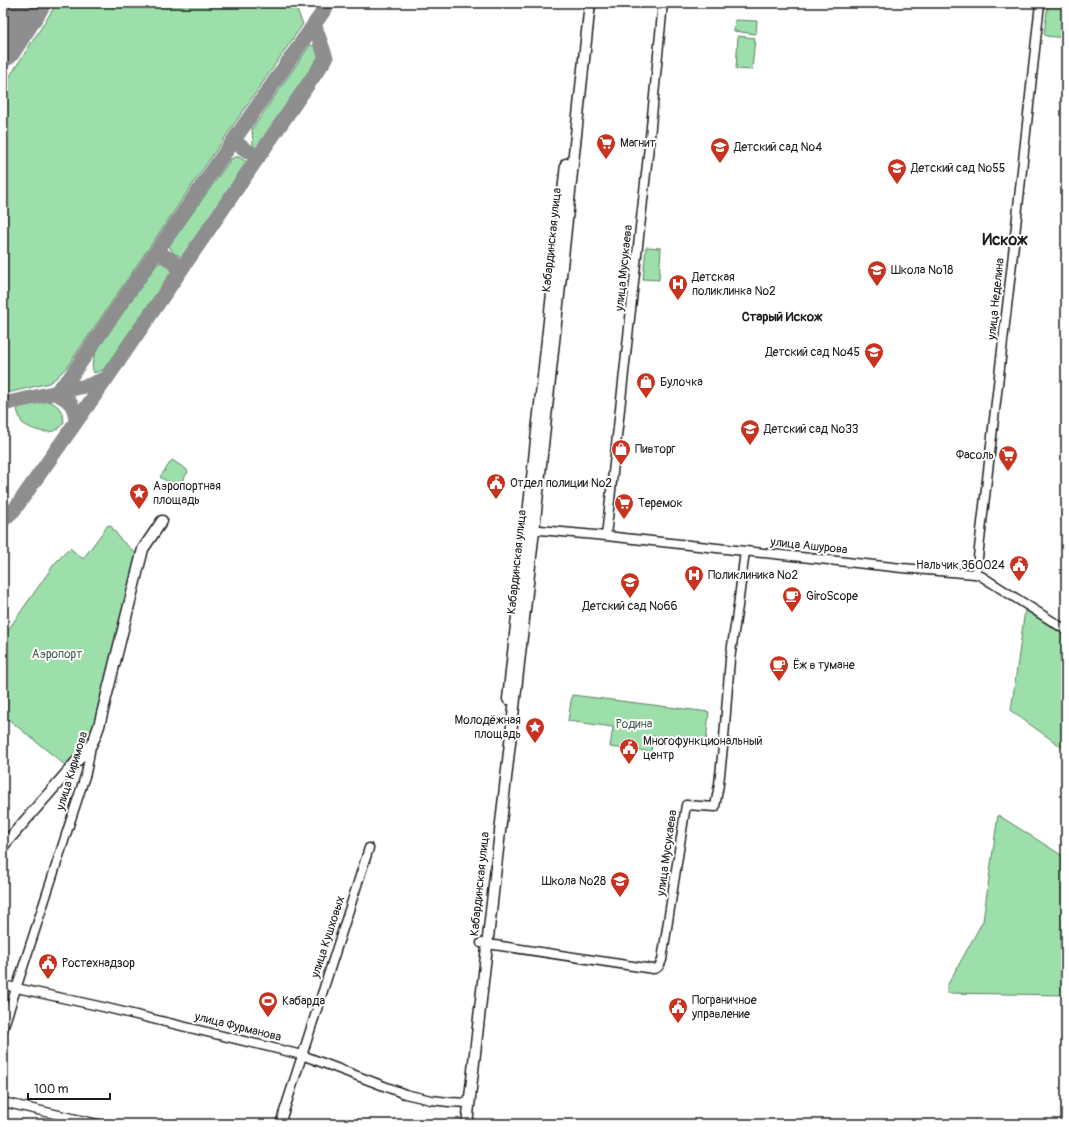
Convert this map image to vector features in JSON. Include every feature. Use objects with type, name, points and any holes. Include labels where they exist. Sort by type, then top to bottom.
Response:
[{"type":"main road","name":"Кабардинская улица","points":[[530,529],[583,3]]},
{"type":"main road","name":"Кабардинская улица","points":[[461,1124],[466,1102],[590,3]]},
{"type":"main road","name":"улица Киримова","points":[[91,745],[100,720],[143,548],[162,521]]},
{"type":"main road","points":[[3,846],[91,745]]},
{"type":"main road","name":"Кабардинская улица","points":[[466,1102],[467,1124]]},
{"type":"street","name":"улица Мусукаева","points":[[606,536],[650,137],[663,3]]},
{"type":"street","name":"улица Неделина","points":[[975,574],[986,492],[1040,3]]},
{"type":"street","name":"улица Ашурова","points":[[530,529],[975,574],[981,576],[1066,630]]},
{"type":"street","name":"улица Мусукаева","points":[[484,944],[652,970],[656,969],[660,965],[670,915],[686,806],[715,808],[724,738],[730,659],[744,551]]},
{"type":"street","name":"улица Киримова","points":[[3,1028],[86,773],[90,758],[91,745]]},
{"type":"street","name":"улица Кушховых","points":[[280,1124],[369,848]]},
{"type":"street","name":"улица Фурманова","points":[[3,985],[109,1008],[302,1055],[405,1094],[431,1100],[466,1102]]},
{"type":"street","points":[[3,1102],[98,1124]]},
{"type":"green space","points":[[57,3],[294,3],[303,24],[67,367],[49,383],[3,394],[3,87]]},
{"type":"green space","points":[[1048,3],[1066,3],[1066,38],[1046,36],[1044,34]]},
{"type":"green space","points":[[735,20],[757,21],[756,34],[734,31]]},
{"type":"green space","points":[[738,36],[755,38],[752,70],[736,69]]},
{"type":"green space","points":[[310,45],[316,48],[319,59],[256,149],[253,145],[252,129]]},
{"type":"green space","points":[[239,157],[247,162],[182,257],[173,253],[169,246],[231,159]]},
{"type":"green space","points":[[646,247],[661,248],[659,280],[643,279]]},
{"type":"green space","points":[[161,262],[165,263],[172,271],[103,370],[94,373],[92,363],[98,348],[157,264]]},
{"type":"green space","points":[[48,401],[57,406],[62,414],[64,422],[58,429],[44,432],[22,423],[17,410],[20,406]]},
{"type":"green space","points":[[172,460],[188,472],[177,488],[160,477]]},
{"type":"green space","name":"Аэропорт","points":[[108,525],[111,526],[121,540],[138,555],[93,730],[88,740],[65,765],[3,715],[3,637],[55,563],[70,548],[83,559]]},
{"type":"green space","points":[[1025,610],[1066,636],[1066,750],[1011,711]]},
{"type":"green space","name":"Родина","points":[[572,695],[709,712],[706,743],[653,736],[651,752],[610,747],[613,727],[568,721]]},
{"type":"green space","points":[[998,815],[1066,858],[1066,999],[1063,995],[947,993],[947,986],[983,921]]},
{"type":"taxiway","points":[[55,393],[69,379],[329,3]]},
{"type":"taxiway","points":[[3,520],[14,510],[107,378],[326,58],[314,24]]},
{"type":"taxiway","points":[[233,141],[258,158]]},
{"type":"taxiway","points":[[157,251],[182,268]]},
{"type":"taxiway","points":[[3,404],[90,385],[107,378]]},
{"type":"taxiway","points":[[55,393],[71,404],[76,422]]},
{"type":"runway","points":[[3,48],[32,3]]},
{"type":"railway","points":[[1062,1124],[1066,1117]]},
{"type":"place","name":"Магнит","points":[[606,160]]},
{"type":"place","name":"Детский сад №4","points":[[720,164]]},
{"type":"place","name":"Детский сад №55","points":[[897,185]]},
{"type":"place","name":"Школа №18","points":[[877,287]]},
{"type":"place","name":"Детская поликлинка №2","points":[[678,301]]},
{"type":"place","name":"Детский сад №45","points":[[874,369]]},
{"type":"place","name":"Булочка","points":[[646,399]]},
{"type":"place","name":"Детский сад №33","points":[[750,446]]},
{"type":"place","name":"Пивторг","points":[[621,466]]},
{"type":"place","name":"Фасоль","points":[[1008,472]]},
{"type":"place","name":"Отдел полиции №2","points":[[496,500]]},
{"type":"place","name":"Аэропортная площадь","points":[[139,510]]},
{"type":"place","name":"Теремок","points":[[624,520]]},
{"type":"place","name":"Нальчик 360024","points":[[1019,582]]},
{"type":"place","name":"Поликлиника №2","points":[[694,592]]},
{"type":"place","name":"Детский сад №66","points":[[630,599]]},
{"type":"place","name":"GiroScope","points":[[792,613]]},
{"type":"place","name":"Ёж в тумане","points":[[779,682]]},
{"type":"place","name":"Молодёжная площадь","points":[[535,744]]},
{"type":"place","name":"Многофункциональный центр","points":[[629,765]]},
{"type":"place","name":"Школа №28","points":[[620,898]]},
{"type":"place","name":"Ростехнадзор","points":[[48,980]]},
{"type":"place","name":"Кабарда","points":[[268,1018]]},
{"type":"place","name":"Пограничное управление","points":[[678,1024]]},
{"type":"district","name":"Искож","points":[[1005,240]]},
{"type":"district","name":"Старый Искож","points":[[782,317]]}]
